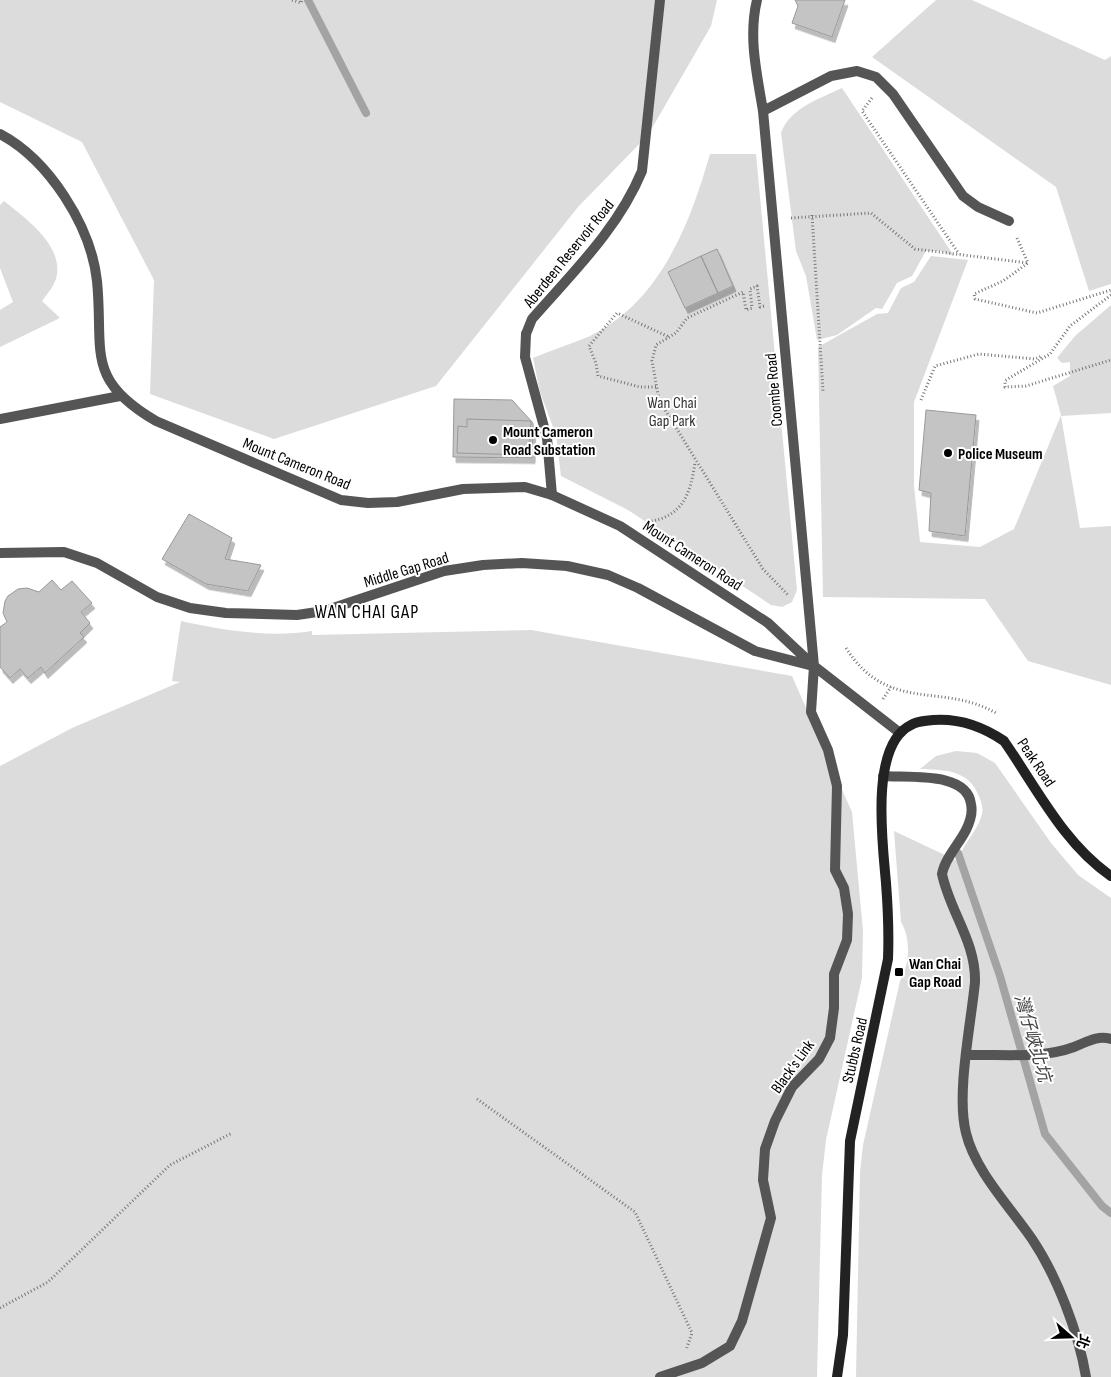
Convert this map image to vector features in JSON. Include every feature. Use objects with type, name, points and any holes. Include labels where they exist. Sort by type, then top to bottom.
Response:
[{"type":"main road","name":"Peak Road","points":[[900,733],[910,725],[924,721],[964,721],[989,730],[1004,741],[1075,844],[1111,876]]},
{"type":"main road","name":"Stubbs Road","points":[[837,1377],[843,1335],[850,1141],[888,959],[889,932],[880,814],[883,776],[888,755],[900,733]]},
{"type":"street","name":"Aberdeen Reservoir Road","points":[[552,495],[548,438],[525,357],[526,334],[532,319],[613,226],[632,197],[642,171],[660,0]]},
{"type":"street","name":"Coombe Road","points":[[757,0],[753,18],[754,53],[763,111],[814,666]]},
{"type":"street","points":[[763,111],[831,76],[857,71],[876,77],[892,94],[963,196],[978,207],[1009,221]]},
{"type":"street","name":"Mount Cameron Road","points":[[0,134],[31,155],[52,177],[88,241],[97,281],[98,329],[102,362],[109,381],[120,396],[134,408],[156,420],[341,500],[368,503],[397,502],[463,489],[524,488],[552,495],[620,526],[768,623],[814,666]]},
{"type":"street","points":[[0,419],[120,396]]},
{"type":"street","name":"Middle Gap Road","points":[[0,552],[64,552],[97,563],[157,597],[190,608],[235,613],[297,615],[324,611],[444,572],[483,565],[567,566],[608,575],[638,588],[755,651],[814,666]]},
{"type":"street","points":[[814,666],[900,733]]},
{"type":"street","name":"Black's Link","points":[[660,1377],[663,1374],[702,1363],[730,1346],[742,1321],[771,1218],[763,1180],[765,1149],[775,1120],[792,1088],[819,1059],[830,1038],[834,1008],[834,974],[847,940],[848,914],[844,888],[835,870],[837,786],[828,750],[811,712],[814,666]]},
{"type":"street","points":[[883,776],[954,782],[964,789],[971,800],[972,812],[969,825],[945,864],[942,874],[975,964],[962,1115],[968,1142],[983,1169],[1036,1246],[1048,1269],[1076,1333],[1086,1377]]},
{"type":"street","points":[[967,1055],[1058,1052],[1097,1038],[1111,1039]]},
{"type":"path","points":[[292,0],[300,3],[302,0]]},
{"type":"path","points":[[874,95],[862,111],[959,254]]},
{"type":"path","points":[[784,219],[812,215],[870,213],[915,249],[1028,263]]},
{"type":"path","points":[[812,215],[823,391]]},
{"type":"path","points":[[1009,221],[1028,263]]},
{"type":"path","points":[[1028,263],[1003,281],[974,294],[975,299],[1037,313],[1110,288],[1111,290]]},
{"type":"path","points":[[778,278],[764,280],[767,306],[760,307],[757,286],[750,289],[752,308],[746,310],[743,292],[687,318],[684,326],[656,345],[652,361],[658,400],[695,462],[763,569],[809,617]]},
{"type":"path","points":[[1111,295],[1070,326],[1050,354],[1005,381],[1005,387],[1026,386],[1111,360]]},
{"type":"path","points":[[656,386],[640,386],[598,376],[596,363],[589,346],[617,314],[670,337]]},
{"type":"path","points":[[921,400],[934,366],[979,354],[1035,359],[1050,354]]},
{"type":"path","points":[[620,526],[666,519],[679,507],[691,488],[695,462]]},
{"type":"path","points":[[846,648],[856,664],[873,677],[891,687]]},
{"type":"path","points":[[477,1099],[635,1212],[692,1333]]},
{"type":"path","points":[[0,1308],[48,1282],[170,1165],[232,1133]]},
{"type":"green space","points":[[0,0],[717,0],[711,26],[648,135],[578,207],[436,386],[274,439],[150,394],[154,280],[82,142],[0,102]]},
{"type":"green space","points":[[936,0],[972,0],[1105,60],[1111,56],[1111,284],[1089,291],[1056,187],[872,57]]},
{"type":"green space","points":[[842,88],[954,256],[941,251],[926,251],[912,276],[897,283],[882,309],[876,308],[837,335],[817,340],[806,276],[796,251],[781,133],[791,117],[806,105]]},
{"type":"green space","name":"Wan Chai Gap Park","points":[[710,154],[756,154],[797,590],[792,602],[782,607],[771,605],[628,510],[561,476],[556,435],[540,392],[533,358],[590,336],[614,321],[635,303],[653,282],[669,258],[682,233],[693,207]]},
{"type":"green space","points":[[4,201],[40,232],[53,252],[57,263],[57,274],[55,281],[42,301],[60,318],[0,347],[0,310],[13,302],[0,268],[0,205]]},
{"type":"green space","points":[[931,256],[968,260],[914,402],[914,486],[920,542],[980,547],[1014,529],[1061,415],[1053,386],[1070,376],[1070,362],[1062,363],[1057,358],[1075,336],[1111,305],[1111,413],[1061,416],[1080,528],[1111,526],[1111,685],[1028,661],[985,599],[823,597],[818,347],[877,314],[888,313],[901,288],[914,282]]},
{"type":"green space","points":[[181,621],[246,632],[280,634],[312,631],[312,635],[531,630],[792,676],[852,812],[863,931],[862,978],[826,1140],[822,1175],[817,1377],[0,1377],[0,766],[72,728],[180,682],[172,681]]},
{"type":"green space","points":[[956,751],[977,753],[995,763],[1051,843],[1078,875],[1111,898],[1111,1377],[856,1377],[860,1172],[863,1145],[908,952],[908,944],[901,922],[894,831],[964,864],[961,852],[976,829],[982,814],[982,806],[978,794],[972,784],[960,775],[953,772],[920,769],[936,756]]},
{"type":"building","points":[[795,0],[845,0],[832,37],[792,23],[798,6]]},
{"type":"building","points":[[717,249],[733,286],[718,293],[701,256]]},
{"type":"building","points":[[701,256],[718,293],[685,308],[668,272]]},
{"type":"building","name":"Mount Cameron Road Substation","points":[[454,399],[512,400],[533,423],[532,458],[453,457]]},
{"type":"building","name":"Police Museum","points":[[926,410],[976,415],[965,536],[929,531],[931,493],[919,490]]},
{"type":"building","points":[[467,419],[531,421],[529,455],[457,453],[458,426],[467,427]]},
{"type":"building","points":[[189,514],[232,538],[225,559],[261,565],[248,591],[206,584],[162,559]]},
{"type":"building","points":[[52,580],[61,590],[72,581],[92,603],[81,612],[90,623],[80,633],[84,637],[45,673],[41,667],[28,678],[20,669],[10,678],[0,667],[0,627],[7,622],[3,613],[5,601],[8,596],[18,589],[27,588],[39,592]]},
{"type":"waterway","points":[[308,0],[366,113]]},
{"type":"waterway","name":"灣仔峽北坑","points":[[958,853],[1000,976],[1045,1134],[1102,1206],[1111,1213]]},
{"type":"place","name":"Mount Cameron Road Substation","points":[[493,440]]},
{"type":"place","name":"Police Museum","points":[[948,453]]},
{"type":"place","name":"Wan Chai Gap Road","points":[[899,972]]},
{"type":"district","name":"WAN CHAI GAP","points":[[367,611]]}]
